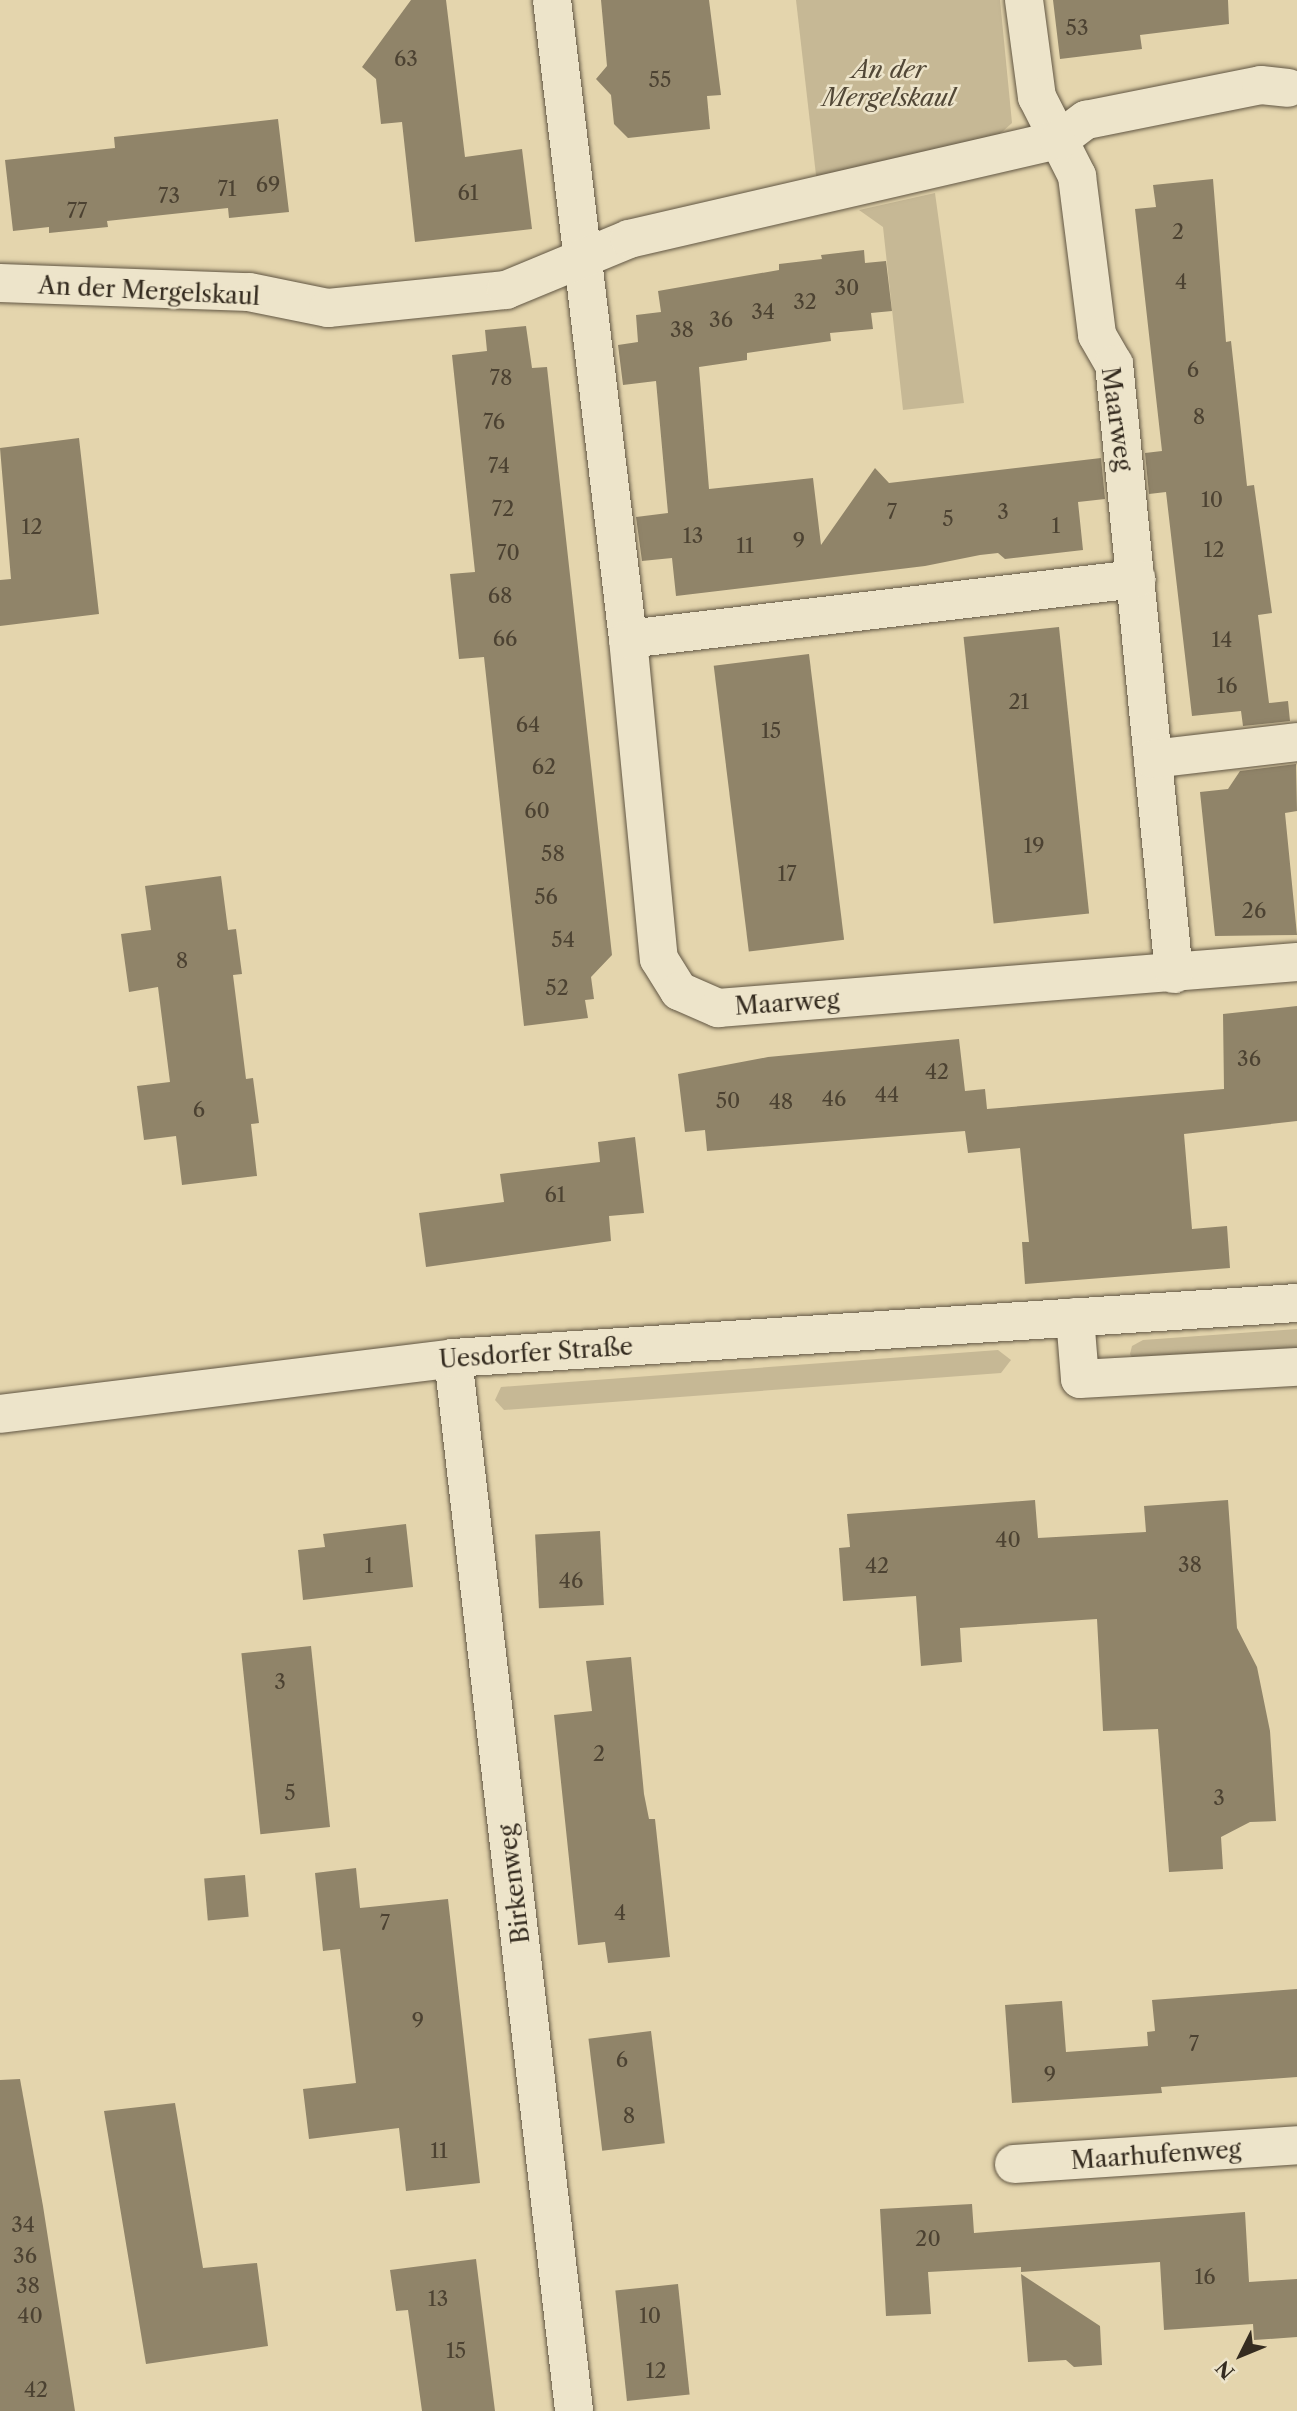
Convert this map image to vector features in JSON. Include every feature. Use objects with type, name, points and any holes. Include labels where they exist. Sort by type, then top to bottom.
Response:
[{"type":"street","points":[[552,0],[584,258]]},
{"type":"street","name":"Maarweg","points":[[1024,0],[1037,97],[1077,176],[1097,335],[1114,364],[1174,974]]},
{"type":"street","name":"An der Mergelskaul","points":[[0,283],[249,292],[328,308],[506,290],[629,239],[1059,141],[1086,120],[1261,85],[1288,88]]},
{"type":"street","name":"Maarweg","points":[[584,258],[628,639],[659,958],[680,992],[718,1008],[1174,974],[1297,962]]},
{"type":"street","points":[[628,639],[1136,579]]},
{"type":"street","points":[[1153,760],[1297,742]]},
{"type":"street","name":"Uesdorfer Straße","points":[[0,1414],[453,1358],[1297,1303]]},
{"type":"street","points":[[1075,1317],[1080,1378],[1297,1367]]},
{"type":"street","name":"Birkenweg","points":[[453,1358],[574,2411]]},
{"type":"street","name":"Maarhufenweg","points":[[1014,2164],[1297,2146]]},
{"type":"green space","name":"An der Mergelskaul","points":[[796,0],[1000,0],[1012,123],[984,148],[817,184]]},
{"type":"green space","points":[[935,193],[964,403],[903,410],[883,227],[859,210]]},
{"type":"green space","points":[[1297,1329],[1297,1353],[1133,1359],[1130,1354],[1132,1346],[1143,1340]]},
{"type":"green space","points":[[998,1350],[1011,1360],[1001,1373],[504,1410],[495,1400],[501,1387]]},
{"type":"building","points":[[411,0],[446,0],[465,157],[522,149],[532,229],[415,242],[402,122],[381,124],[376,79],[362,67]]},
{"type":"building","points":[[601,0],[709,0],[721,95],[707,96],[710,129],[628,138],[614,124],[611,95],[596,79],[607,66]]},
{"type":"building","points":[[1053,0],[1228,0],[1229,24],[1140,35],[1142,49],[1060,59]]},
{"type":"building","points":[[278,119],[289,212],[229,218],[228,208],[107,221],[108,227],[49,233],[49,227],[13,231],[5,160],[115,148],[114,137]]},
{"type":"building","points":[[1213,179],[1226,342],[1231,341],[1247,486],[1254,485],[1272,613],[1258,615],[1269,703],[1288,701],[1290,721],[1243,726],[1241,711],[1192,716],[1166,492],[1149,494],[1145,453],[1162,451],[1135,209],[1156,207],[1153,185]]},
{"type":"building","points":[[864,250],[865,263],[886,261],[892,311],[871,313],[873,329],[830,333],[831,341],[747,353],[747,360],[699,367],[709,489],[813,478],[821,545],[875,468],[889,483],[1101,458],[1105,499],[1078,502],[1083,550],[1005,559],[998,553],[980,555],[925,566],[676,596],[672,558],[642,561],[636,517],[668,513],[656,381],[623,385],[618,345],[638,342],[636,315],[661,312],[658,291],[779,270],[779,264],[822,259],[821,255]]},
{"type":"building","points":[[526,326],[532,368],[547,367],[612,955],[591,977],[594,999],[585,1000],[588,1018],[524,1026],[484,657],[459,659],[450,574],[475,572],[452,355],[487,351],[485,330]]},
{"type":"building","points":[[79,438],[99,614],[0,626],[0,580],[11,579],[0,448]]},
{"type":"building","points":[[1059,627],[1089,913],[994,923],[964,637]]},
{"type":"building","points":[[809,654],[844,940],[749,952],[714,666]]},
{"type":"building","points":[[1296,764],[1297,811],[1285,813],[1297,935],[1215,936],[1200,792],[1228,789],[1240,771]]},
{"type":"building","points":[[221,876],[228,930],[236,929],[242,974],[233,975],[246,1079],[253,1078],[259,1123],[251,1124],[257,1176],[182,1185],[176,1136],[144,1140],[137,1086],[170,1082],[158,987],[129,992],[121,934],[151,930],[145,886]]},
{"type":"building","points":[[1297,1006],[1297,1121],[1184,1134],[1192,1229],[1227,1226],[1230,1268],[1025,1284],[1022,1242],[1029,1242],[1020,1148],[968,1153],[965,1131],[707,1151],[705,1130],[685,1132],[678,1074],[768,1057],[959,1039],[965,1091],[985,1089],[987,1109],[1224,1089],[1223,1014]]},
{"type":"building","points":[[635,1137],[644,1213],[609,1216],[611,1241],[426,1267],[419,1213],[504,1202],[500,1174],[600,1162],[598,1142]]},
{"type":"building","points":[[1035,1500],[1038,1538],[1146,1532],[1144,1506],[1228,1500],[1237,1628],[1257,1667],[1270,1731],[1276,1821],[1250,1822],[1221,1837],[1223,1869],[1169,1872],[1158,1729],[1103,1731],[1097,1619],[960,1628],[962,1662],[921,1666],[916,1596],[843,1601],[839,1548],[850,1547],[847,1514]]},
{"type":"building","points":[[406,1524],[413,1587],[303,1600],[298,1550],[325,1547],[323,1534]]},
{"type":"building","points":[[600,1531],[604,1605],[539,1608],[535,1534]]},
{"type":"building","points":[[311,1646],[330,1827],[260,1834],[241,1653]]},
{"type":"building","points":[[631,1657],[644,1794],[649,1819],[655,1819],[670,1957],[608,1963],[605,1942],[578,1945],[554,1715],[592,1711],[586,1661]]},
{"type":"building","points":[[356,1868],[360,1908],[448,1899],[480,2183],[406,2191],[399,2128],[309,2139],[303,2089],[356,2083],[340,1949],[323,1951],[315,1873]]},
{"type":"building","points":[[245,1875],[249,1917],[208,1920],[204,1879]]},
{"type":"building","points":[[1297,1989],[1297,2077],[1161,2087],[1162,2093],[1012,2103],[1005,2005],[1062,2001],[1066,2052],[1148,2046],[1147,2032],[1155,2031],[1152,2000]]},
{"type":"building","points":[[651,2031],[665,2143],[602,2151],[588,2039]]},
{"type":"building","points":[[20,2079],[75,2411],[0,2411],[0,2080]]},
{"type":"building","points":[[175,2103],[203,2268],[257,2263],[268,2346],[146,2364],[104,2111]]},
{"type":"building","points":[[972,2204],[974,2233],[1245,2212],[1249,2282],[1297,2279],[1297,2337],[1254,2340],[1253,2324],[1164,2330],[1160,2262],[1021,2272],[1021,2267],[928,2272],[931,2314],[886,2316],[880,2209]]},
{"type":"building","points":[[476,2259],[495,2411],[422,2411],[408,2310],[396,2311],[390,2270]]},
{"type":"building","points":[[1021,2274],[1100,2326],[1102,2365],[1074,2367],[1066,2360],[1028,2362]]},
{"type":"building","points":[[678,2284],[690,2394],[627,2401],[615,2291]]}]
